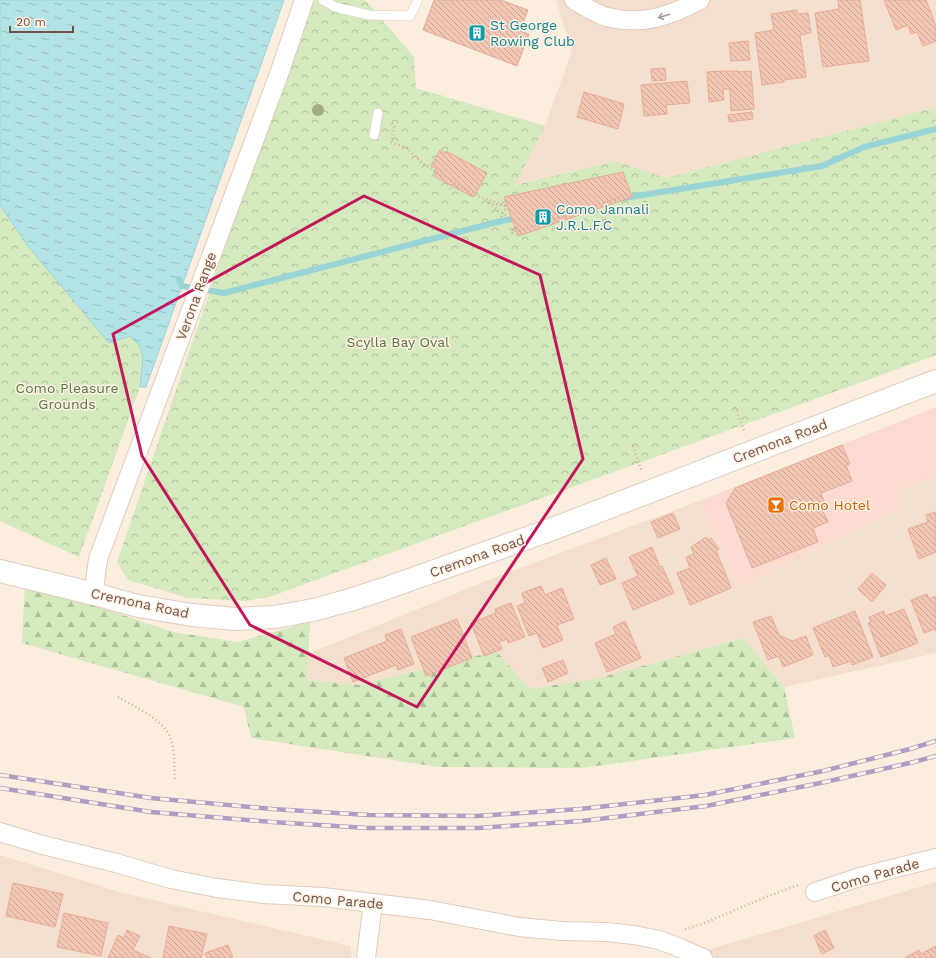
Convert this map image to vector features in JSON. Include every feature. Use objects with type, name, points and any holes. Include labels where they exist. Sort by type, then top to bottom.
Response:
[{"type":"street","name":"Verona Range","points":[[94,594],[98,559],[279,74],[304,0]]},
{"type":"street","points":[[574,0],[606,17],[628,21],[649,20],[668,15],[700,0]]},
{"type":"street","name":"Cremona Road","points":[[0,571],[138,606],[192,615],[235,619],[275,617],[313,610],[384,589],[550,530],[936,381]]},
{"type":"street","name":"Como Parade","points":[[0,832],[39,844],[116,863],[171,879],[217,888],[264,894],[323,897],[430,910],[519,927],[634,935],[659,940],[703,958]]},
{"type":"street","name":"Como Parade","points":[[815,892],[860,877],[936,858]]},
{"type":"street","points":[[367,956],[373,903]]},
{"type":"lane","points":[[323,0],[335,7],[369,15],[410,16],[418,0]]},
{"type":"lane","points":[[374,135],[378,113]]},
{"type":"path","points":[[391,120],[394,127],[391,142],[407,148],[422,163],[453,183],[477,196],[506,206]]},
{"type":"path","points":[[450,189],[453,183]]},
{"type":"path","points":[[518,225],[511,233],[628,195]]},
{"type":"path","points":[[506,206],[489,203],[518,225]]},
{"type":"path","points":[[501,217],[506,206]]},
{"type":"path","points":[[510,229],[518,225]]},
{"type":"path","points":[[735,406],[752,452]]},
{"type":"path","points":[[633,446],[649,491]]},
{"type":"path","points":[[118,697],[149,714],[165,730],[172,742],[175,781]]},
{"type":"path","points":[[680,928],[685,929],[694,927],[801,884],[813,882],[815,892]]},
{"type":"highlighted area","points":[[364,196],[540,275],[583,459],[417,707],[250,625],[142,456],[113,334]]},
{"type":"shaded area","points":[[556,0],[936,0],[936,107],[666,178],[614,161],[514,185],[545,126],[572,51]]},
{"type":"shaded area","points":[[936,407],[936,474],[899,489],[899,507],[737,585],[702,500]]},
{"type":"shaded area","points":[[936,474],[936,653],[784,687],[742,638],[599,678],[530,689],[496,651],[359,685],[307,680],[269,670],[496,577],[702,500],[737,585],[899,489]]},
{"type":"shaded area","points":[[0,855],[123,893],[350,946],[352,958],[0,958]]},
{"type":"shaded area","points":[[936,882],[936,958],[679,958],[745,939]]},
{"type":"green space","name":"Scylla Bay Oval","points":[[316,0],[365,0],[414,57],[416,88],[545,126],[515,185],[615,161],[666,178],[936,107],[936,355],[272,596],[246,601],[188,598],[128,580],[117,562],[306,11]]},
{"type":"green space","name":"Como Pleasure Grounds","points":[[0,205],[28,246],[109,343],[130,336],[139,345],[143,356],[140,387],[79,557],[0,521]]},
{"type":"green space","points":[[25,582],[173,632],[238,642],[310,622],[307,680],[359,685],[496,651],[530,689],[599,678],[743,638],[784,687],[795,738],[582,768],[438,767],[251,738],[244,707],[22,643]]},
{"type":"water","points":[[0,0],[284,0],[146,387],[140,387],[143,356],[139,345],[130,336],[109,343],[28,246],[0,205]]},
{"type":"building","name":"St George Rowing Club","points":[[434,0],[501,0],[528,10],[520,31],[529,34],[517,66],[423,30]]},
{"type":"building","points":[[838,0],[860,0],[869,61],[823,67],[815,13],[839,9]]},
{"type":"building","points":[[884,0],[926,0],[936,26],[936,41],[923,46],[917,32],[911,34],[908,25],[896,30]]},
{"type":"building","points":[[797,10],[797,14],[808,13],[811,33],[800,35],[806,77],[762,85],[755,33],[774,30],[771,14]]},
{"type":"building","points":[[748,41],[750,60],[731,61],[729,43]]},
{"type":"building","points":[[665,68],[666,80],[652,81],[651,69]]},
{"type":"building","points":[[751,71],[754,109],[731,111],[730,89],[723,89],[724,100],[709,102],[707,72]]},
{"type":"building","points":[[687,81],[690,103],[666,105],[667,114],[644,116],[641,85]]},
{"type":"building","points":[[584,92],[624,104],[618,129],[577,117]]},
{"type":"building","points":[[752,112],[753,119],[729,122],[728,115]]},
{"type":"building","points":[[440,150],[445,153],[446,151],[487,173],[473,197],[435,177],[436,174],[434,173],[437,169],[431,166]]},
{"type":"building","name":"Como Jannali J.R.L.F.C","points":[[623,172],[632,197],[518,236],[504,197]]},
{"type":"building","name":"Como Hotel","points":[[842,445],[850,464],[846,465],[852,481],[821,493],[826,507],[822,509],[828,522],[813,528],[818,542],[752,568],[726,503],[735,488]]},
{"type":"building","points":[[936,512],[936,552],[919,559],[908,529],[928,522],[926,515]]},
{"type":"building","points":[[673,513],[680,529],[658,538],[651,522]]},
{"type":"building","points":[[706,537],[708,540],[711,538],[719,549],[716,550],[731,588],[690,605],[677,573],[690,568],[686,557],[694,554],[691,547]]},
{"type":"building","points":[[652,547],[660,567],[662,566],[674,593],[633,610],[622,583],[638,576],[629,557]]},
{"type":"building","points":[[606,558],[616,579],[600,585],[591,565]]},
{"type":"building","points":[[872,573],[886,585],[872,602],[858,589]]},
{"type":"building","points":[[541,586],[545,595],[562,588],[574,619],[557,625],[563,640],[543,648],[537,633],[529,636],[517,606],[525,603],[522,593]]},
{"type":"building","points":[[927,594],[929,599],[936,596],[936,631],[935,629],[924,633],[911,600]]},
{"type":"building","points":[[511,603],[525,637],[508,643],[507,639],[499,642],[502,649],[484,656],[471,623],[496,613],[495,609]]},
{"type":"building","points":[[904,609],[918,643],[881,657],[868,623],[871,622],[869,617],[884,611],[885,616]]},
{"type":"building","points":[[855,611],[873,657],[852,665],[851,661],[833,667],[829,655],[825,657],[813,628]]},
{"type":"building","points":[[771,616],[779,635],[792,641],[806,636],[813,655],[783,667],[779,656],[768,660],[753,622]]},
{"type":"building","points":[[457,619],[472,658],[426,676],[411,637]]},
{"type":"building","points":[[625,621],[641,658],[607,672],[595,643],[616,634],[613,627]]},
{"type":"building","points":[[401,629],[414,664],[398,670],[396,665],[353,682],[344,658],[387,641],[385,635]]},
{"type":"building","points":[[563,660],[568,673],[548,682],[542,668]]},
{"type":"building","points":[[13,883],[63,894],[55,927],[6,916]]},
{"type":"building","points":[[64,913],[108,923],[101,956],[57,947]]},
{"type":"building","points":[[169,926],[207,934],[201,958],[163,958]]},
{"type":"building","points":[[127,930],[140,936],[133,950],[151,958],[108,958],[118,935],[124,938]]},
{"type":"building","points":[[825,930],[834,948],[822,954],[814,936]]},
{"type":"building","points":[[228,945],[233,958],[207,958],[205,953]]},
{"type":"building","points":[[936,946],[936,958],[905,958],[919,950],[921,954]]},
{"type":"waterway","points":[[624,198],[822,166],[864,147],[936,129]]},
{"type":"waterway","points":[[179,279],[182,286],[224,293],[501,221],[519,218]]},
{"type":"railway","points":[[0,775],[151,798],[272,809],[369,815],[477,816],[580,809],[705,795],[823,771],[936,741]]},
{"type":"railway","points":[[0,788],[151,812],[367,828],[478,828],[582,821],[706,806],[825,782],[936,756]]},
{"type":"place","name":"St George Rowing Club","points":[[477,33]]},
{"type":"place","name":"Como Jannali J.R.L.F.C","points":[[543,217]]},
{"type":"place","name":"Como Hotel","points":[[776,505]]}]
